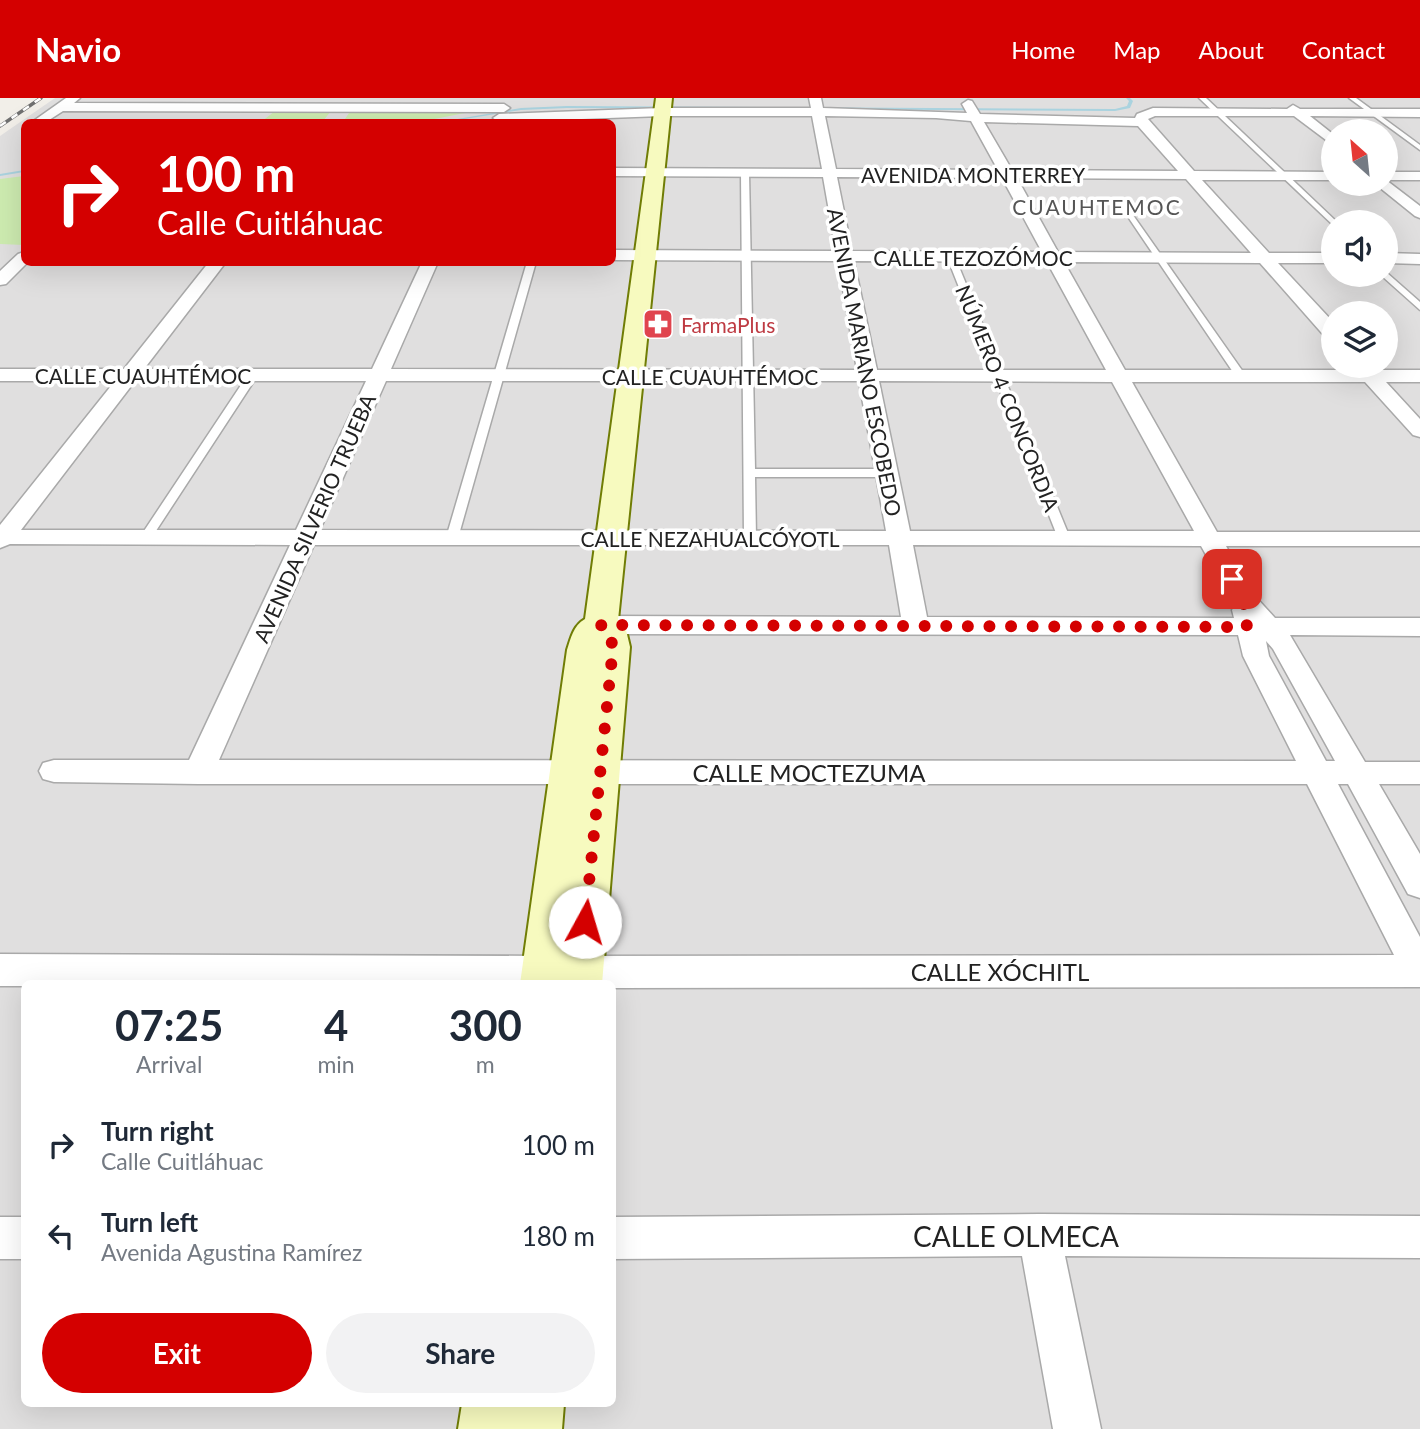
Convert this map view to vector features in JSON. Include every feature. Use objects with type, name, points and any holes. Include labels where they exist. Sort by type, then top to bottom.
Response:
[{"type":"street","points":[[42,119],[74,98]]},
{"type":"street","points":[[179,119],[203,98]]},
{"type":"street","points":[[1280,98],[1321,132]]},
{"type":"street","points":[[60,107],[192,108],[346,103],[502,112],[663,105],[816,105],[936,114],[970,109],[1142,122]]},
{"type":"street","points":[[601,625],[663,105]]},
{"type":"street","name":"AVENIDA MARIANO ESCOBEDO","points":[[816,105],[916,626]]},
{"type":"street","points":[[970,109],[1253,618],[1291,656],[1420,884]]},
{"type":"street","points":[[1321,321],[1142,122],[1141,117],[1153,112],[1420,113]]},
{"type":"street","name":"AVENIDA MONTERREY","points":[[616,172],[1321,176]]},
{"type":"street","points":[[1398,176],[1420,176]]},
{"type":"street","points":[[1398,195],[1420,213]]},
{"type":"street","name":"CALLE TEZOZÓMOC","points":[[616,255],[1321,258]]},
{"type":"street","points":[[1398,258],[1420,258]]},
{"type":"street","points":[[0,280],[21,260]]},
{"type":"street","points":[[1,539],[215,266]]},
{"type":"street","name":"AVENIDA SILVERIO TRUEBA","points":[[198,773],[428,266]]},
{"type":"street","name":"CALLE CUAUHTÉMOC","points":[[0,375],[1241,376],[1321,373]]},
{"type":"street","name":"CALLE CUAUHTÉMOC","points":[[1398,374],[1420,376]]},
{"type":"street","points":[[1372,378],[1420,431]]},
{"type":"street","name":"CALLE NEZAHUALCÓYOTL","points":[[1,539],[1420,539]]},
{"type":"street","points":[[1253,618],[1256,656],[1420,971]]},
{"type":"street","points":[[601,625],[916,626],[1253,618],[1420,627]]},
{"type":"street","points":[[561,978],[584,772],[613,647],[608,630],[601,625]]},
{"type":"street","name":"CALLE MOCTEZUMA","points":[[54,771],[1420,773]]},
{"type":"street","name":"CALLE XÓCHITL","points":[[0,970],[561,978],[1420,971]]},
{"type":"street","points":[[1039,1235],[1077,1429]]},
{"type":"street","name":"CALLE OLMECA","points":[[616,1238],[1039,1235],[1420,1237]]},
{"type":"street","points":[[489,1429],[492,1407]]},
{"type":"street","points":[[531,1429],[534,1407]]},
{"type":"lane","points":[[1202,98],[1321,212]]},
{"type":"lane","points":[[1352,98],[1420,148]]},
{"type":"lane","points":[[745,173],[750,538]]},
{"type":"lane","points":[[1125,210],[1241,376]]},
{"type":"lane","name":"NÚMERO 4 CONCORDIA","points":[[951,257],[1064,538]]},
{"type":"lane","points":[[452,538],[531,266]]},
{"type":"lane","points":[[1398,286],[1420,307]]},
{"type":"lane","points":[[146,537],[253,375]]},
{"type":"lane","points":[[749,473],[887,473]]},
{"type":"shaded area","points":[[55,98],[1420,98],[1420,1429],[0,1429],[0,136],[21,121],[21,266],[616,266],[616,119],[25,119]]},
{"type":"green space","points":[[332,110],[324,119],[265,119],[275,111]]},
{"type":"green space","points":[[351,110],[465,113],[434,119],[345,119]]},
{"type":"green space","points":[[21,176],[21,245],[0,244],[0,179]]},
{"type":"waterway","points":[[460,119],[521,109],[567,107],[1115,110],[1129,107],[1131,101],[1128,98]]},
{"type":"waterway","points":[[0,175],[21,172]]},
{"type":"railway","points":[[0,126],[41,98]]},
{"type":"place","name":"FarmaPlus","points":[[658,324]]},
{"type":"district","name":"CUAUHTEMOC","points":[[1097,206]]},
{"type":"route","points":[[585,922],[613,647],[608,630],[601,625],[1247,627],[1243,599],[1232,579]]}]
